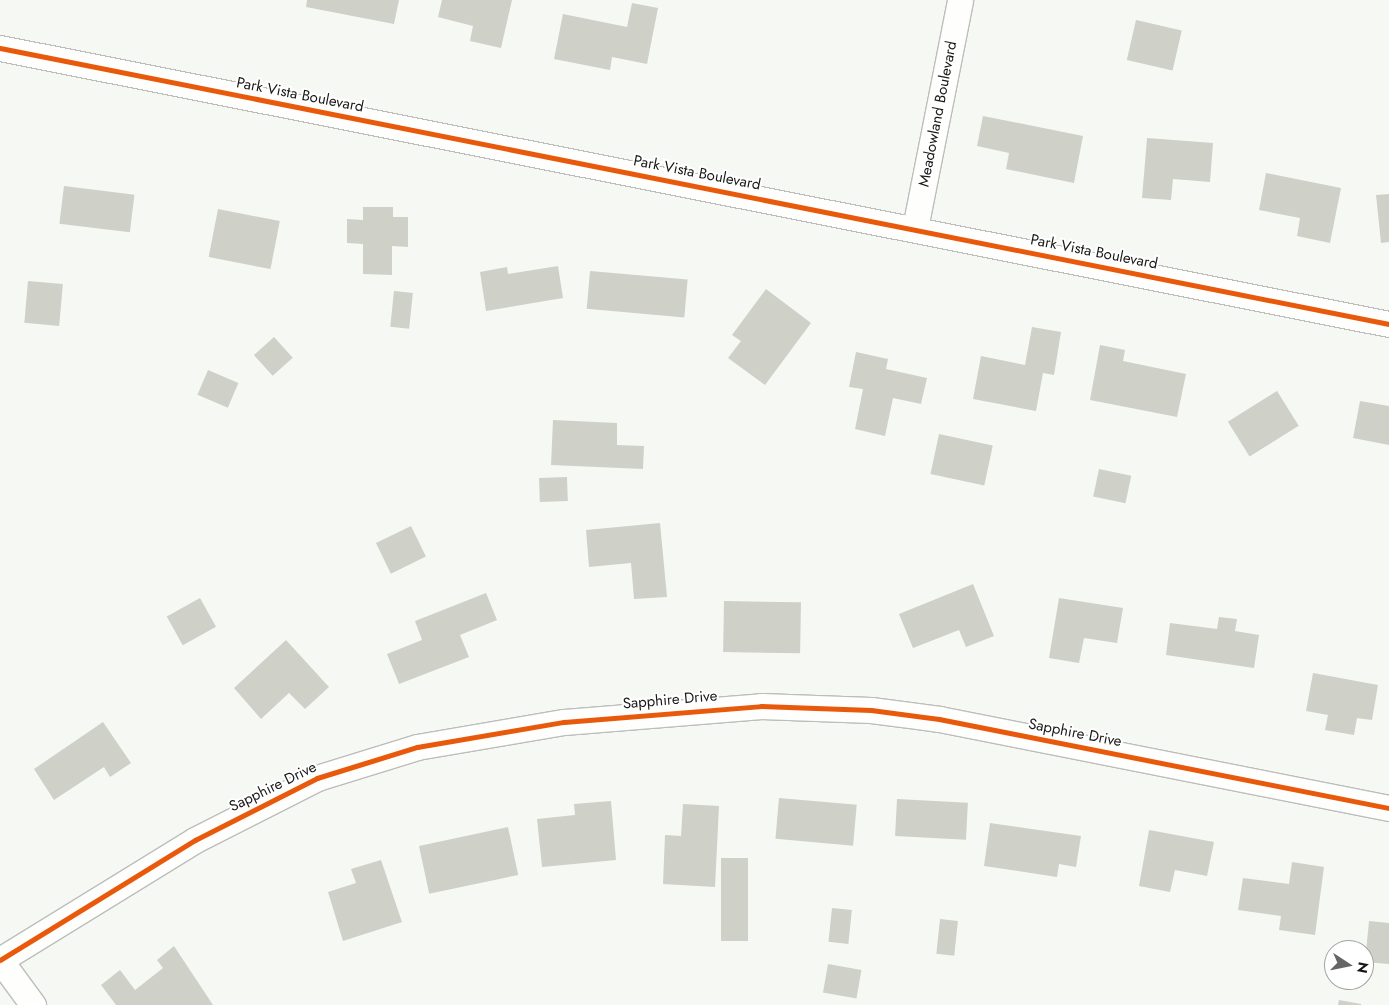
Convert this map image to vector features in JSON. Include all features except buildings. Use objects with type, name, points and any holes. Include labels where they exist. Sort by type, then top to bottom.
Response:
[{"type":"street","name":"Meadowland Boulevard","points":[[915,228],[960,0]]},
{"type":"street","name":"Park Vista Boulevard","points":[[0,48],[915,228],[1389,324]]},
{"type":"street","name":"Sapphire Drive","points":[[0,960],[195,840],[317,778],[417,747],[564,722],[761,706],[870,710],[939,719],[1389,808]]},
{"type":"street","points":[[0,960],[33,1005]]},
{"type":"cycle path","points":[[0,48],[1389,324]]},
{"type":"cycle path","points":[[0,960],[195,840],[317,778],[417,747],[564,722],[761,706],[871,710],[939,719],[1389,808]]}]
